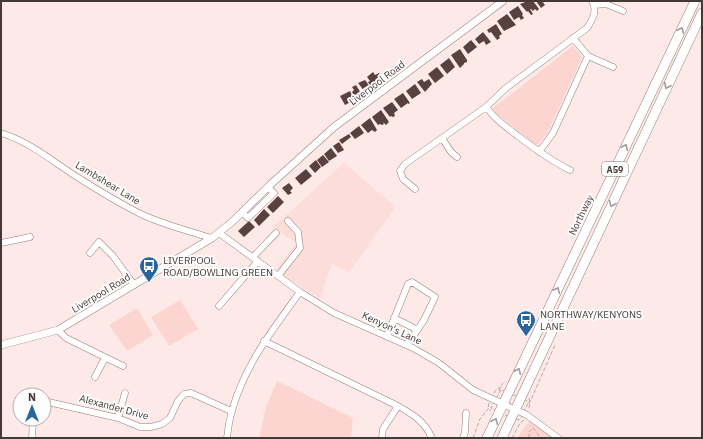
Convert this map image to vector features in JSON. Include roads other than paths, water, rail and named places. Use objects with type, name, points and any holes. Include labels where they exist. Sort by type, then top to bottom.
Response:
[{"type":"highway","name":"Northway","points":[[487,438],[694,1]]},
{"type":"highway","name":"A59","points":[[502,438],[702,13]]},
{"type":"main road","name":"Liverpool Road","points":[[1,345],[58,330],[212,238],[334,127],[503,1]]},
{"type":"street","points":[[415,189],[403,179],[400,171],[405,164],[486,107],[506,88],[586,28],[592,20],[594,3],[606,4],[624,11]]},
{"type":"street","points":[[573,38],[588,56],[612,67]]},
{"type":"street","points":[[539,152],[553,133],[588,56]]},
{"type":"street","points":[[486,107],[493,117],[539,152],[554,163],[570,170]]},
{"type":"street","name":"Lambshear Lane","points":[[1,133],[12,136],[29,145],[76,176],[142,215],[159,222],[212,238]]},
{"type":"street","points":[[442,138],[451,152],[457,157]]},
{"type":"street","points":[[278,276],[300,248],[298,232],[288,221]]},
{"type":"street","name":"Kenyon's Lane","points":[[219,233],[300,292],[334,313],[407,345],[439,364],[479,393],[516,409],[532,418],[558,438]]},
{"type":"street","points":[[218,306],[276,233]]},
{"type":"street","points":[[1,243],[30,236]]},
{"type":"street","points":[[90,253],[100,242],[113,256],[134,285]]},
{"type":"street","points":[[387,336],[408,284],[412,282],[435,297],[424,320],[407,345]]},
{"type":"street","points":[[227,438],[231,412],[243,378],[264,341],[300,292]]},
{"type":"street","points":[[220,294],[225,299]]},
{"type":"street","points":[[394,318],[418,330]]},
{"type":"street","points":[[58,330],[66,338],[122,366]]},
{"type":"street","points":[[264,341],[398,406],[423,423],[432,438]]},
{"type":"street","points":[[95,377],[105,358]]},
{"type":"street","points":[[118,418],[125,393]]},
{"type":"street","name":"Alexander Drive","points":[[52,403],[118,418],[140,427],[151,428],[162,424],[170,418],[178,401],[184,394],[191,393],[231,412]]},
{"type":"street","points":[[382,438],[383,429],[398,406]]},
{"type":"street","points":[[463,438],[465,432],[466,413]]},
{"type":"street","points":[[32,438],[33,427]]},
{"type":"place","name":"LIVERPOOL ROAD/BOWLING GREEN","points":[[149,283]]},
{"type":"place","name":"NORTHWAY/KENYONS LANE","points":[[526,337]]}]
